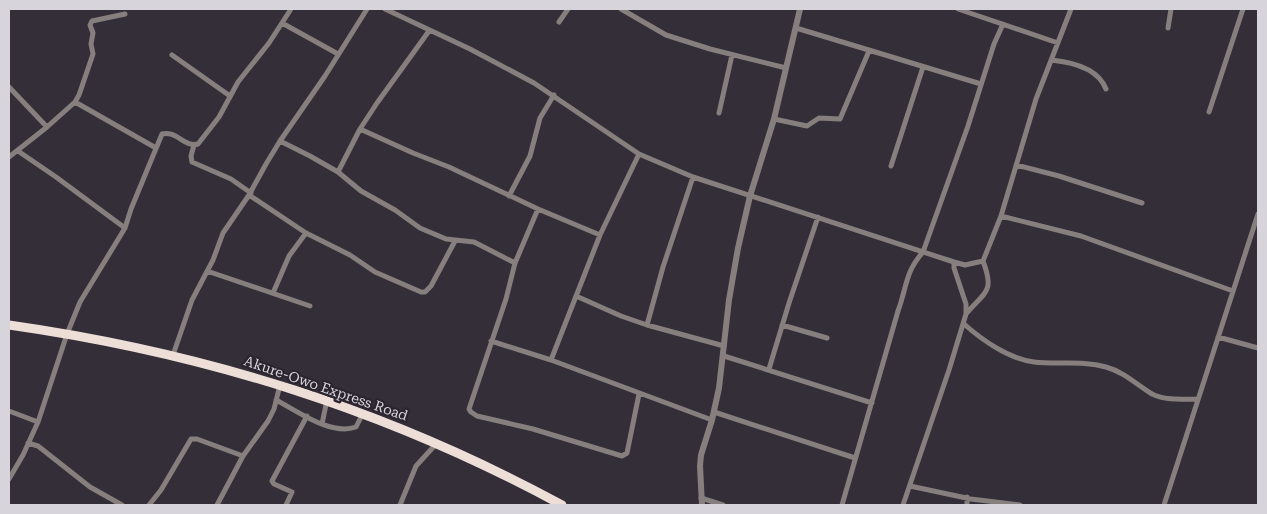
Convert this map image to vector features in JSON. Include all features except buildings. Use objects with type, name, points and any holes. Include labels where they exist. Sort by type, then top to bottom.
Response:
[{"type":"highway","name":"Akure-Owo Express Road","points":[[9,325],[67,334],[173,355],[280,384],[405,429],[486,466],[562,505]]},
{"type":"street","points":[[291,9],[230,96],[219,117],[198,144],[194,145],[191,156],[192,162],[231,179],[306,233],[350,256],[375,272],[421,292],[425,292],[431,286],[455,241]]},
{"type":"street","points":[[173,355],[192,300],[215,255],[225,230],[250,194],[280,141],[367,9]]},
{"type":"street","points":[[385,9],[502,66],[554,95],[639,154],[693,177],[954,262],[965,265],[983,261]]},
{"type":"street","points":[[559,22],[568,9]]},
{"type":"street","points":[[621,9],[666,35],[732,55],[786,68]]},
{"type":"street","points":[[723,505],[702,502],[701,461],[713,416],[724,356],[729,300],[736,256],[750,196],[774,119],[800,9]]},
{"type":"street","points":[[958,9],[1058,43]]},
{"type":"street","points":[[966,314],[983,296],[989,285],[983,261],[1001,216],[1036,99],[1071,9]]},
{"type":"street","points":[[1168,28],[1171,9]]},
{"type":"street","points":[[1210,112],[1243,9]]},
{"type":"street","points":[[9,157],[47,127],[79,95],[93,54],[91,44],[93,33],[90,23],[97,19],[125,14]]},
{"type":"street","points":[[282,23],[338,54]]},
{"type":"street","points":[[842,505],[904,294],[907,276],[914,262],[923,252],[965,136],[994,44],[1003,24]]},
{"type":"street","points":[[796,28],[981,84]]},
{"type":"street","points":[[338,172],[360,129],[429,30]]},
{"type":"street","points":[[774,119],[807,126],[819,118],[840,119],[869,50]]},
{"type":"street","points":[[172,55],[230,96]]},
{"type":"street","points":[[719,113],[732,55]]},
{"type":"street","points":[[1051,60],[1067,62],[1090,70],[1103,81],[1106,89]]},
{"type":"street","points":[[891,166],[923,67]]},
{"type":"street","points":[[9,87],[47,127]]},
{"type":"street","points":[[509,196],[530,156],[540,118],[554,95]]},
{"type":"street","points":[[74,102],[156,148]]},
{"type":"street","points":[[360,129],[600,235]]},
{"type":"street","points":[[9,479],[38,422],[67,334],[80,302],[125,228],[162,134],[170,133],[194,145]]},
{"type":"street","points":[[280,141],[338,172],[361,191],[395,210],[414,224],[436,235],[455,241],[474,242],[515,263]]},
{"type":"street","points":[[18,151],[125,228]]},
{"type":"street","points":[[550,360],[600,235],[639,154]]},
{"type":"street","points":[[1016,165],[1067,178],[1142,203]]},
{"type":"street","points":[[647,325],[663,267],[693,177]]},
{"type":"street","points":[[538,209],[515,263],[506,299],[469,409],[477,416],[533,429],[622,456],[627,453],[639,394]]},
{"type":"street","points":[[1164,505],[1258,214]]},
{"type":"street","points":[[1001,216],[1081,236],[1233,291]]},
{"type":"street","points":[[769,369],[818,217]]},
{"type":"street","points":[[273,292],[289,256],[306,233]]},
{"type":"street","points":[[903,505],[964,324],[966,304],[954,268],[954,262]]},
{"type":"street","points":[[206,271],[310,306]]},
{"type":"street","points":[[576,296],[647,325],[724,346]]},
{"type":"street","points":[[964,324],[975,334],[1007,353],[1022,359],[1034,362],[1068,362],[1106,367],[1121,373],[1153,394],[1172,399],[1197,399]]},
{"type":"street","points":[[782,325],[827,338]]},
{"type":"street","points":[[1218,337],[1258,348]]},
{"type":"street","points":[[491,341],[550,360],[639,394],[855,458]]},
{"type":"street","points":[[724,356],[872,403]]},
{"type":"street","points":[[217,505],[243,456],[268,421],[274,409],[280,384]]},
{"type":"street","points":[[276,400],[333,428],[354,428],[359,424],[363,414]]},
{"type":"street","points":[[322,424],[327,400]]},
{"type":"street","points":[[9,412],[38,422]]},
{"type":"street","points":[[286,505],[292,492],[274,484],[272,481],[307,416]]},
{"type":"street","points":[[32,434],[38,446]]},
{"type":"street","points":[[149,505],[170,477],[191,439],[197,439],[243,456]]},
{"type":"street","points":[[28,443],[38,446],[90,487],[122,505]]},
{"type":"street","points":[[400,505],[416,466],[437,443]]},
{"type":"street","points":[[910,486],[1020,505]]},
{"type":"street","points":[[967,497],[967,505]]}]
